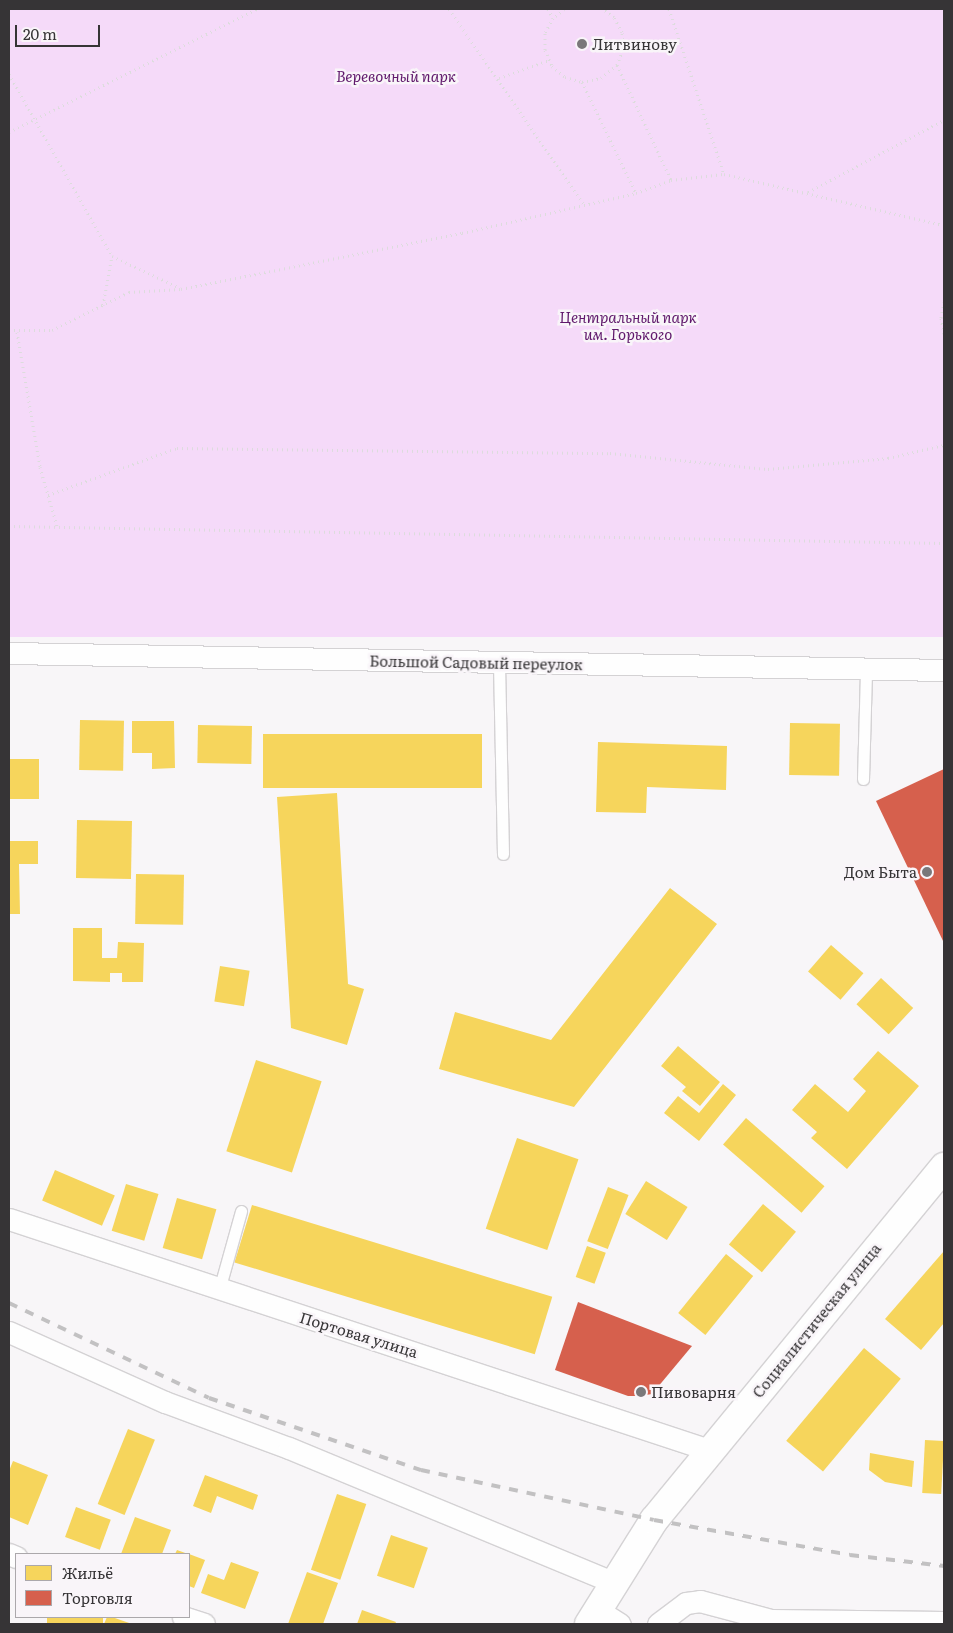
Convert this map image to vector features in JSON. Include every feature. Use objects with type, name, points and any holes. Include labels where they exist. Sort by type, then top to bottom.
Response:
[{"type":"street","name":"Большой Садовый переулок","points":[[9,653],[944,670]]},
{"type":"street","name":"Социалистическая улица","points":[[592,1617],[654,1520],[709,1450],[944,1167]]},
{"type":"street","name":"Портовая улица","points":[[9,1219],[25,1222],[219,1290],[709,1450]]},
{"type":"street","points":[[9,1332],[165,1402],[289,1448],[613,1582]]},
{"type":"street","points":[[658,1624],[686,1604],[700,1601],[771,1620],[944,1622]]},
{"type":"street","points":[[592,1617],[620,1624]]},
{"type":"street","points":[[186,1618],[204,1624]]},
{"type":"lane","points":[[499,663],[503,854]]},
{"type":"lane","points":[[863,779],[866,669]]},
{"type":"lane","points":[[219,1290],[241,1212]]},
{"type":"path","points":[[9,132],[37,120],[257,9]]},
{"type":"path","points":[[449,9],[499,78],[584,205]]},
{"type":"path","points":[[548,9],[553,18]]},
{"type":"path","points":[[564,9],[553,18],[545,33],[545,50],[549,60],[565,77],[582,82],[601,78],[617,65],[623,49],[622,32],[614,17],[604,9]]},
{"type":"path","points":[[669,9],[724,174]]},
{"type":"path","points":[[499,78],[549,60]]},
{"type":"path","points":[[617,65],[671,180]]},
{"type":"path","points":[[9,74],[37,120],[112,256],[181,289]]},
{"type":"path","points":[[582,82],[636,192]]},
{"type":"path","points":[[808,192],[944,120]]},
{"type":"path","points":[[9,330],[17,332],[52,330],[129,292],[181,289],[462,233],[636,192],[671,180],[724,174],[944,225]]},
{"type":"path","points":[[103,305],[112,256]]},
{"type":"path","points":[[944,302],[941,318],[944,334]]},
{"type":"path","points":[[17,332],[48,494],[57,526]]},
{"type":"path","points":[[48,494],[177,448],[610,453],[768,469],[888,458],[944,445]]},
{"type":"path","points":[[9,526],[944,543]]},
{"type":"green space","name":"Центральный парк им. Горького","points":[[9,9],[944,9],[944,637],[9,637]]},
{"type":"building: Жильё","points":[[80,720],[124,721],[123,771],[79,770]]},
{"type":"building: Жильё","points":[[132,721],[174,721],[175,768],[152,769],[152,753],[132,753]]},
{"type":"building: Жильё","points":[[790,723],[840,724],[839,776],[789,775]]},
{"type":"building: Жильё","points":[[198,725],[252,726],[251,764],[197,763]]},
{"type":"building: Жильё","points":[[263,734],[482,734],[482,788],[263,788]]},
{"type":"building: Жильё","points":[[598,742],[727,746],[726,790],[647,787],[646,813],[596,812]]},
{"type":"building: Жильё","points":[[9,759],[39,759],[39,799],[9,799]]},
{"type":"building: Жильё","points":[[337,793],[348,984],[364,989],[347,1045],[291,1028],[277,797]]},
{"type":"building: Жильё","points":[[77,820],[132,821],[131,879],[76,878]]},
{"type":"building: Жильё","points":[[9,841],[38,841],[38,864],[19,864],[20,914],[9,914]]},
{"type":"building: Жильё","points":[[136,874],[184,875],[183,925],[135,924]]},
{"type":"building: Жильё","points":[[670,888],[717,924],[574,1107],[439,1069],[455,1012],[551,1040]]},
{"type":"building: Жильё","points":[[73,928],[102,928],[102,958],[117,958],[118,942],[144,943],[143,982],[122,982],[122,973],[110,973],[110,982],[73,981]]},
{"type":"building: Жильё","points":[[831,945],[863,973],[840,1000],[808,971]]},
{"type":"building: Жильё","points":[[220,966],[250,971],[244,1006],[214,1002]]},
{"type":"building: Жильё","points":[[881,978],[913,1008],[889,1034],[856,1004]]},
{"type":"building: Жильё","points":[[678,1046],[720,1082],[700,1106],[682,1091],[686,1087],[661,1066]]},
{"type":"building: Жильё","points":[[878,1051],[919,1086],[847,1169],[811,1138],[817,1132],[792,1110],[815,1084],[848,1112],[866,1091],[853,1079]]},
{"type":"building: Жильё","points":[[256,1060],[322,1081],[292,1173],[226,1151]]},
{"type":"building: Жильё","points":[[723,1084],[736,1095],[699,1141],[664,1113],[678,1096],[699,1113]]},
{"type":"building: Жильё","points":[[746,1118],[824,1186],[802,1213],[723,1144]]},
{"type":"building: Жильё","points":[[517,1138],[578,1159],[547,1250],[486,1229]]},
{"type":"building: Жильё","points":[[55,1170],[115,1195],[102,1226],[42,1200]]},
{"type":"building: Жильё","points":[[646,1181],[688,1207],[667,1240],[625,1214]]},
{"type":"building: Жильё","points":[[126,1184],[159,1194],[144,1241],[112,1231]]},
{"type":"building: Жильё","points":[[608,1187],[629,1195],[608,1249],[587,1241]]},
{"type":"building: Жильё","points":[[177,1198],[216,1209],[202,1259],[163,1248]]},
{"type":"building: Жильё","points":[[763,1204],[796,1232],[762,1272],[729,1245]]},
{"type":"building: Жильё","points":[[252,1205],[552,1297],[535,1354],[234,1262]]},
{"type":"building: Жильё","points":[[587,1246],[606,1253],[595,1284],[576,1277]]},
{"type":"building: Жильё","points":[[944,1251],[944,1323],[921,1350],[885,1319]]},
{"type":"building: Жильё","points":[[726,1254],[753,1276],[705,1335],[678,1313]]},
{"type":"building: Жильё","points":[[864,1348],[901,1379],[823,1472],[786,1441]]},
{"type":"building: Жильё","points":[[128,1429],[155,1440],[125,1515],[98,1504]]},
{"type":"building: Жильё","points":[[925,1440],[944,1441],[941,1494],[922,1493]]},
{"type":"building: Жильё","points":[[870,1453],[914,1461],[912,1487],[885,1482],[869,1470]]},
{"type":"building: Жильё","points":[[13,1461],[48,1475],[28,1525],[9,1517],[9,1471]]},
{"type":"building: Жильё","points":[[205,1475],[258,1495],[253,1510],[217,1496],[211,1513],[193,1506]]},
{"type":"building: Жильё","points":[[337,1494],[366,1504],[340,1580],[311,1570]]},
{"type":"building: Жильё","points":[[76,1507],[111,1520],[100,1550],[65,1537]]},
{"type":"building: Жильё","points":[[135,1517],[171,1530],[162,1553],[121,1553]]},
{"type":"building: Жильё","points":[[391,1535],[428,1548],[414,1588],[377,1576]]},
{"type":"building: Жильё","points":[[190,1554],[205,1560],[194,1588],[190,1586]]},
{"type":"building: Жильё","points":[[231,1562],[259,1572],[245,1609],[201,1593],[208,1574],[224,1580]]},
{"type":"building: Жильё","points":[[307,1572],[338,1583],[323,1624],[288,1624]]},
{"type":"building: Жильё","points":[[362,1610],[396,1622],[395,1624],[357,1624]]},
{"type":"building: Жильё","points":[[47,1618],[103,1618],[103,1624],[47,1624]]},
{"type":"building: Жильё","points":[[107,1618],[115,1618],[132,1624],[104,1624]]},
{"type":"building: Торговля","name":"Дом Быта","points":[[944,769],[944,943],[876,801]]},
{"type":"building: Торговля","points":[[578,1302],[692,1346],[652,1394],[628,1396],[555,1370]]},
{"type":"railway","points":[[9,1303],[209,1398],[421,1470],[654,1520],[850,1555],[944,1566]]},
{"type":"place","name":"Литвинову","points":[[582,44]]},
{"type":"place","name":"Дом Быта","points":[[927,872]]},
{"type":"place","name":"Пивоварня","points":[[641,1392]]},
{"type":"park label","name":"Веревочный парк","points":[[396,76]]}]
